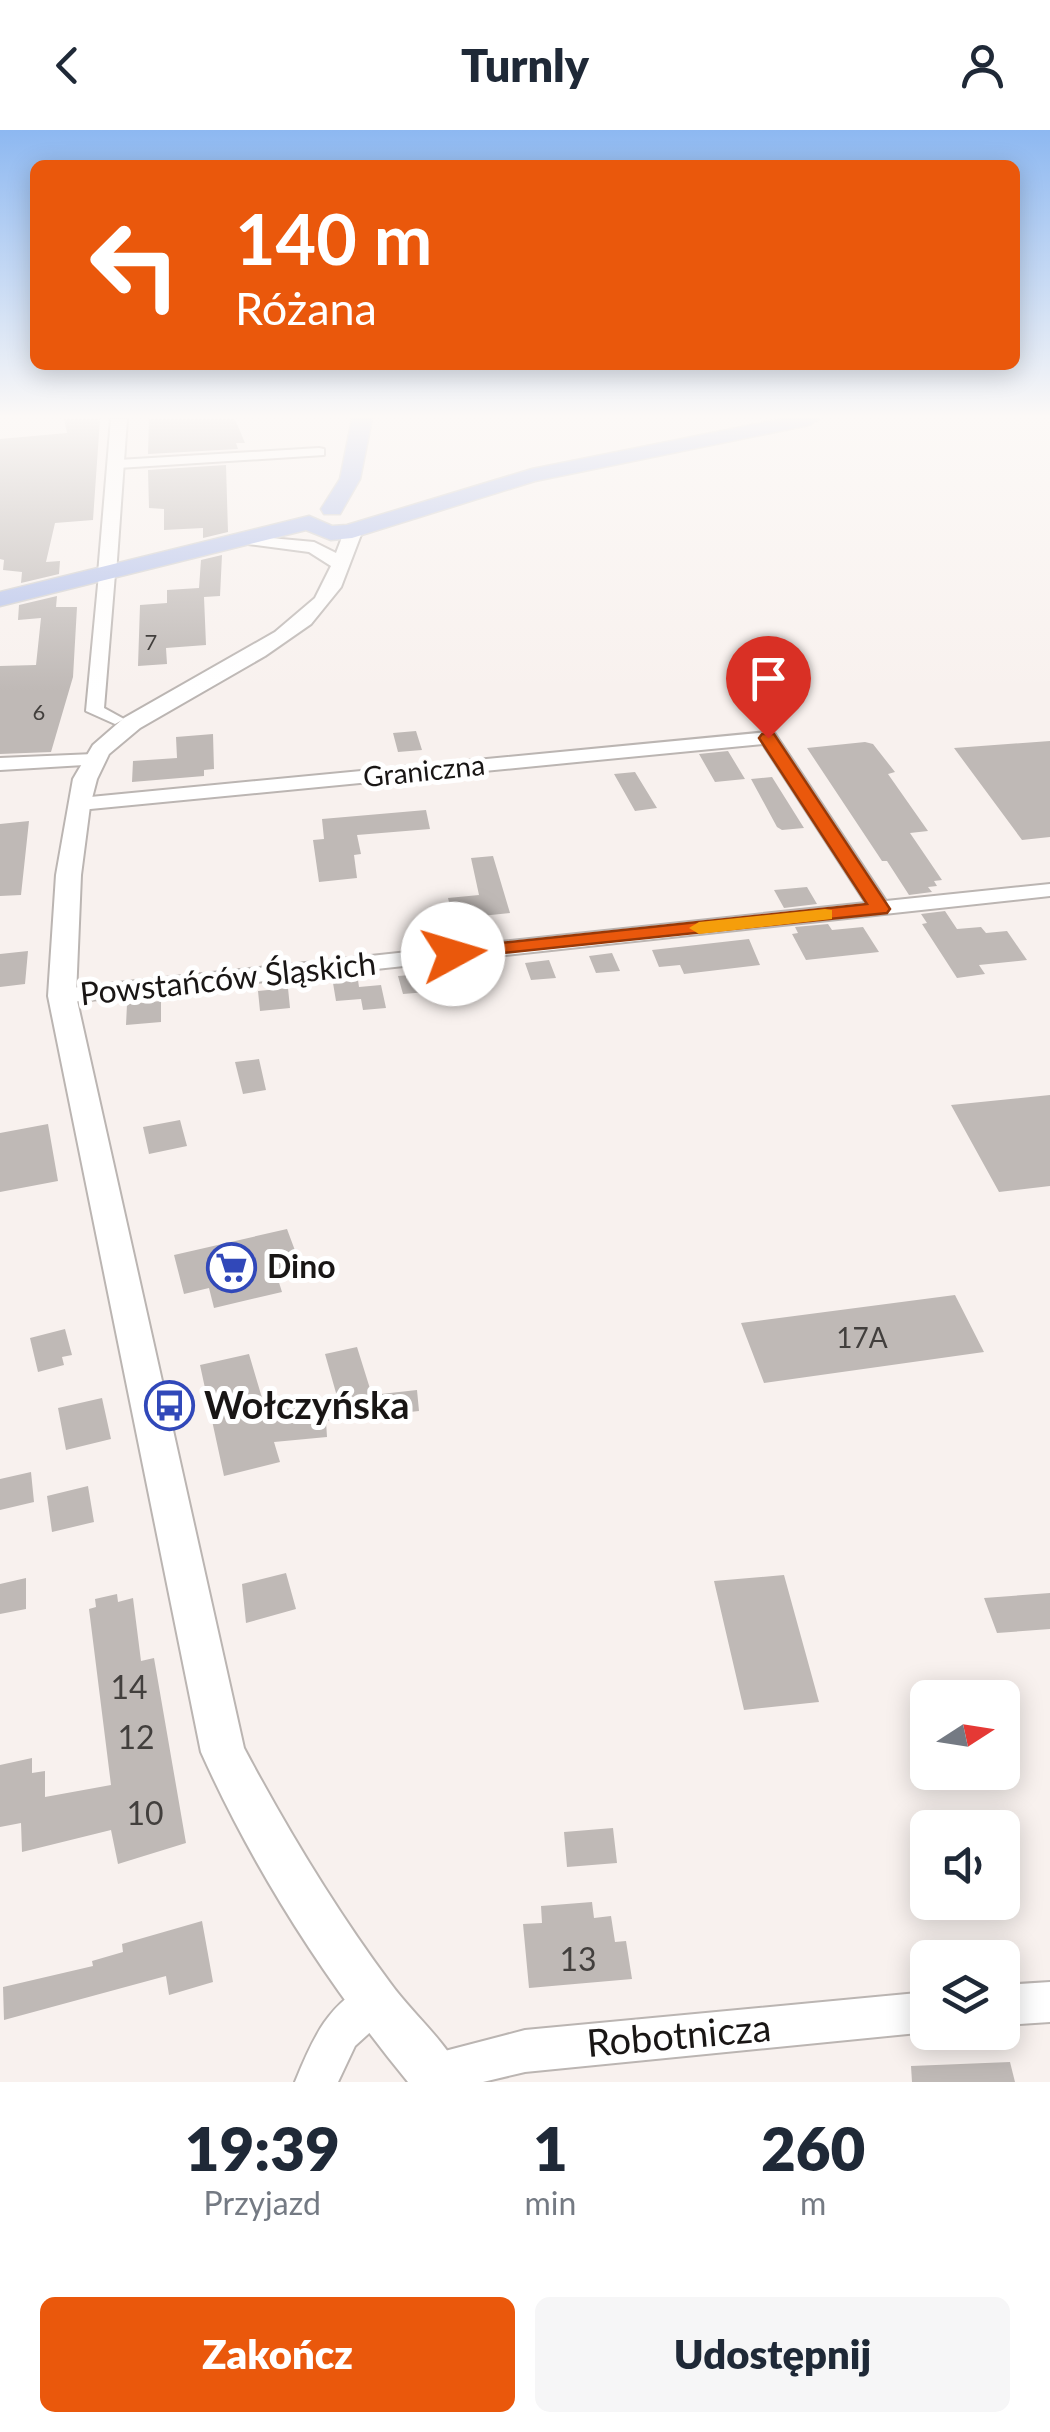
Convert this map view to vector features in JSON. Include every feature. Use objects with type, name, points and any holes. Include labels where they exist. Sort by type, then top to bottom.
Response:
[{"type":"main road","points":[[343,521],[345,510]]},
{"type":"main road","points":[[0,598],[254,540],[411,510]]},
{"type":"street","points":[[113,510],[95,711],[115,720]]},
{"type":"street","points":[[343,521],[332,586],[309,615],[117,732],[94,760],[80,804],[61,962],[62,996],[223,1752],[265,1832],[374,2002],[436,2078]]},
{"type":"street","points":[[254,540],[300,543],[338,562]]},
{"type":"street","name":"Graniczna","points":[[80,804],[768,738],[880,909]]},
{"type":"street","points":[[0,764],[94,760]]},
{"type":"street","name":"Powstańców Śląskich","points":[[62,996],[1050,890]]},
{"type":"street","points":[[316,2082],[340,2032],[374,2002]]},
{"type":"street","points":[[1020,2004],[1050,2002]]},
{"type":"street","name":"Robotnicza","points":[[436,2078],[525,2051],[910,2014]]},
{"type":"building","points":[[0,510],[94,510],[93,520],[55,523],[46,562],[60,561],[59,574],[21,583],[22,572],[3,570],[4,560],[0,559]]},
{"type":"building","points":[[164,510],[227,510],[228,532],[203,538],[203,528],[164,530]]},
{"type":"building","points":[[222,555],[220,596],[204,597],[206,645],[166,648],[167,664],[138,666],[140,605],[167,603],[167,590],[199,588],[201,560]]},
{"type":"building","points":[[57,596],[56,607],[77,607],[73,677],[51,752],[0,754],[0,666],[36,665],[41,618],[18,620],[19,605]]},
{"type":"building","points":[[416,731],[422,750],[398,752],[393,733]]},
{"type":"building","points":[[213,734],[214,769],[204,770],[204,776],[132,782],[133,761],[177,758],[176,737]]},
{"type":"building","points":[[1050,741],[1050,837],[1022,840],[954,748]]},
{"type":"building","points":[[873,744],[895,772],[888,774],[928,831],[910,833],[942,880],[934,881],[937,886],[928,887],[932,892],[909,895],[807,748]]},
{"type":"building","points":[[728,751],[745,779],[715,782],[699,754]]},
{"type":"building","points":[[635,772],[657,808],[635,811],[614,774]]},
{"type":"building","points":[[772,777],[804,828],[777,827],[751,779]]},
{"type":"building","points":[[426,810],[430,829],[357,835],[361,854],[354,855],[357,878],[319,882],[313,840],[324,839],[322,819]]},
{"type":"building","points":[[29,821],[21,895],[0,896],[0,824]]},
{"type":"building","points":[[493,856],[510,913],[453,919],[448,898],[479,895],[471,858]]},
{"type":"building","points":[[807,887],[817,904],[784,908],[774,890]]},
{"type":"building","points":[[945,911],[957,929],[1007,931],[1027,960],[979,965],[985,974],[957,978],[922,924],[927,923],[921,914]]},
{"type":"building","points":[[828,924],[832,930],[863,927],[879,952],[806,960],[792,934],[798,933],[795,927]]},
{"type":"building","points":[[749,939],[760,965],[684,974],[680,965],[659,967],[652,950]]},
{"type":"building","points":[[28,951],[25,984],[0,987],[0,954]]},
{"type":"building","points":[[612,953],[620,971],[596,973],[589,956]]},
{"type":"building","points":[[549,960],[556,978],[531,980],[525,963]]},
{"type":"building","points":[[488,967],[494,984],[468,987],[463,969]]},
{"type":"building","points":[[423,974],[427,992],[403,994],[398,976]]},
{"type":"building","points":[[358,980],[359,987],[381,985],[386,1008],[363,1010],[361,999],[336,1001],[333,983]]},
{"type":"building","points":[[288,988],[290,1008],[260,1011],[258,991]]},
{"type":"building","points":[[161,1001],[161,1022],[126,1025],[127,1004]]},
{"type":"building","points":[[259,1059],[266,1090],[243,1094],[235,1062]]},
{"type":"building","points":[[1050,1095],[1050,1186],[999,1192],[951,1105]]},
{"type":"building","points":[[180,1120],[187,1146],[149,1154],[143,1127]]},
{"type":"building","points":[[48,1124],[58,1181],[0,1192],[0,1133]]},
{"type":"building","name":"Dino","points":[[287,1229],[300,1264],[275,1270],[282,1292],[214,1308],[209,1288],[184,1294],[174,1255]]},
{"type":"building","points":[[955,1295],[984,1352],[764,1383],[741,1323]]},
{"type":"building","points":[[65,1329],[72,1355],[62,1357],[64,1365],[38,1372],[30,1338]]},
{"type":"building","points":[[357,1347],[372,1395],[417,1390],[419,1411],[326,1421],[327,1437],[274,1442],[280,1462],[224,1476],[200,1365],[249,1354],[265,1408],[338,1400],[325,1354]]},
{"type":"building","points":[[102,1398],[111,1439],[66,1450],[58,1408]]},
{"type":"building","points":[[31,1472],[34,1502],[0,1510],[0,1479]]},
{"type":"building","points":[[88,1486],[94,1522],[52,1532],[47,1496]]},
{"type":"building","points":[[286,1573],[296,1609],[246,1623],[242,1584]]},
{"type":"building","points":[[784,1575],[819,1702],[744,1710],[714,1581]]},
{"type":"building","points":[[26,1578],[26,1609],[0,1614],[0,1584]]},
{"type":"building","points":[[1050,1593],[1050,1629],[997,1633],[984,1598]]},
{"type":"building","points":[[117,1594],[118,1602],[133,1598],[141,1661],[154,1658],[186,1843],[118,1864],[111,1830],[22,1852],[21,1823],[0,1827],[0,1765],[32,1758],[32,1773],[45,1771],[45,1797],[111,1785],[89,1609],[96,1607],[95,1599]]},
{"type":"building","points":[[613,1828],[617,1863],[567,1867],[564,1832]]},
{"type":"building","points":[[592,1902],[594,1918],[611,1916],[615,1942],[626,1941],[632,1979],[529,1988],[523,1924],[542,1923],[541,1906]]},
{"type":"building","points":[[202,1921],[213,1982],[169,1995],[166,1976],[4,2020],[3,1987],[93,1966],[92,1961],[123,1952],[122,1944]]},
{"type":"building","points":[[1010,2062],[1015,2082],[912,2082],[911,2066]]},
{"type":"slow traffic","points":[[699,928],[825,915]]},
{"type":"place","name":"Dino","points":[[232,1267]]},
{"type":"place","name":"Wołczyńska","points":[[169,1406]]},
{"type":"route","points":[[453,954],[880,909],[768,738]]}]
